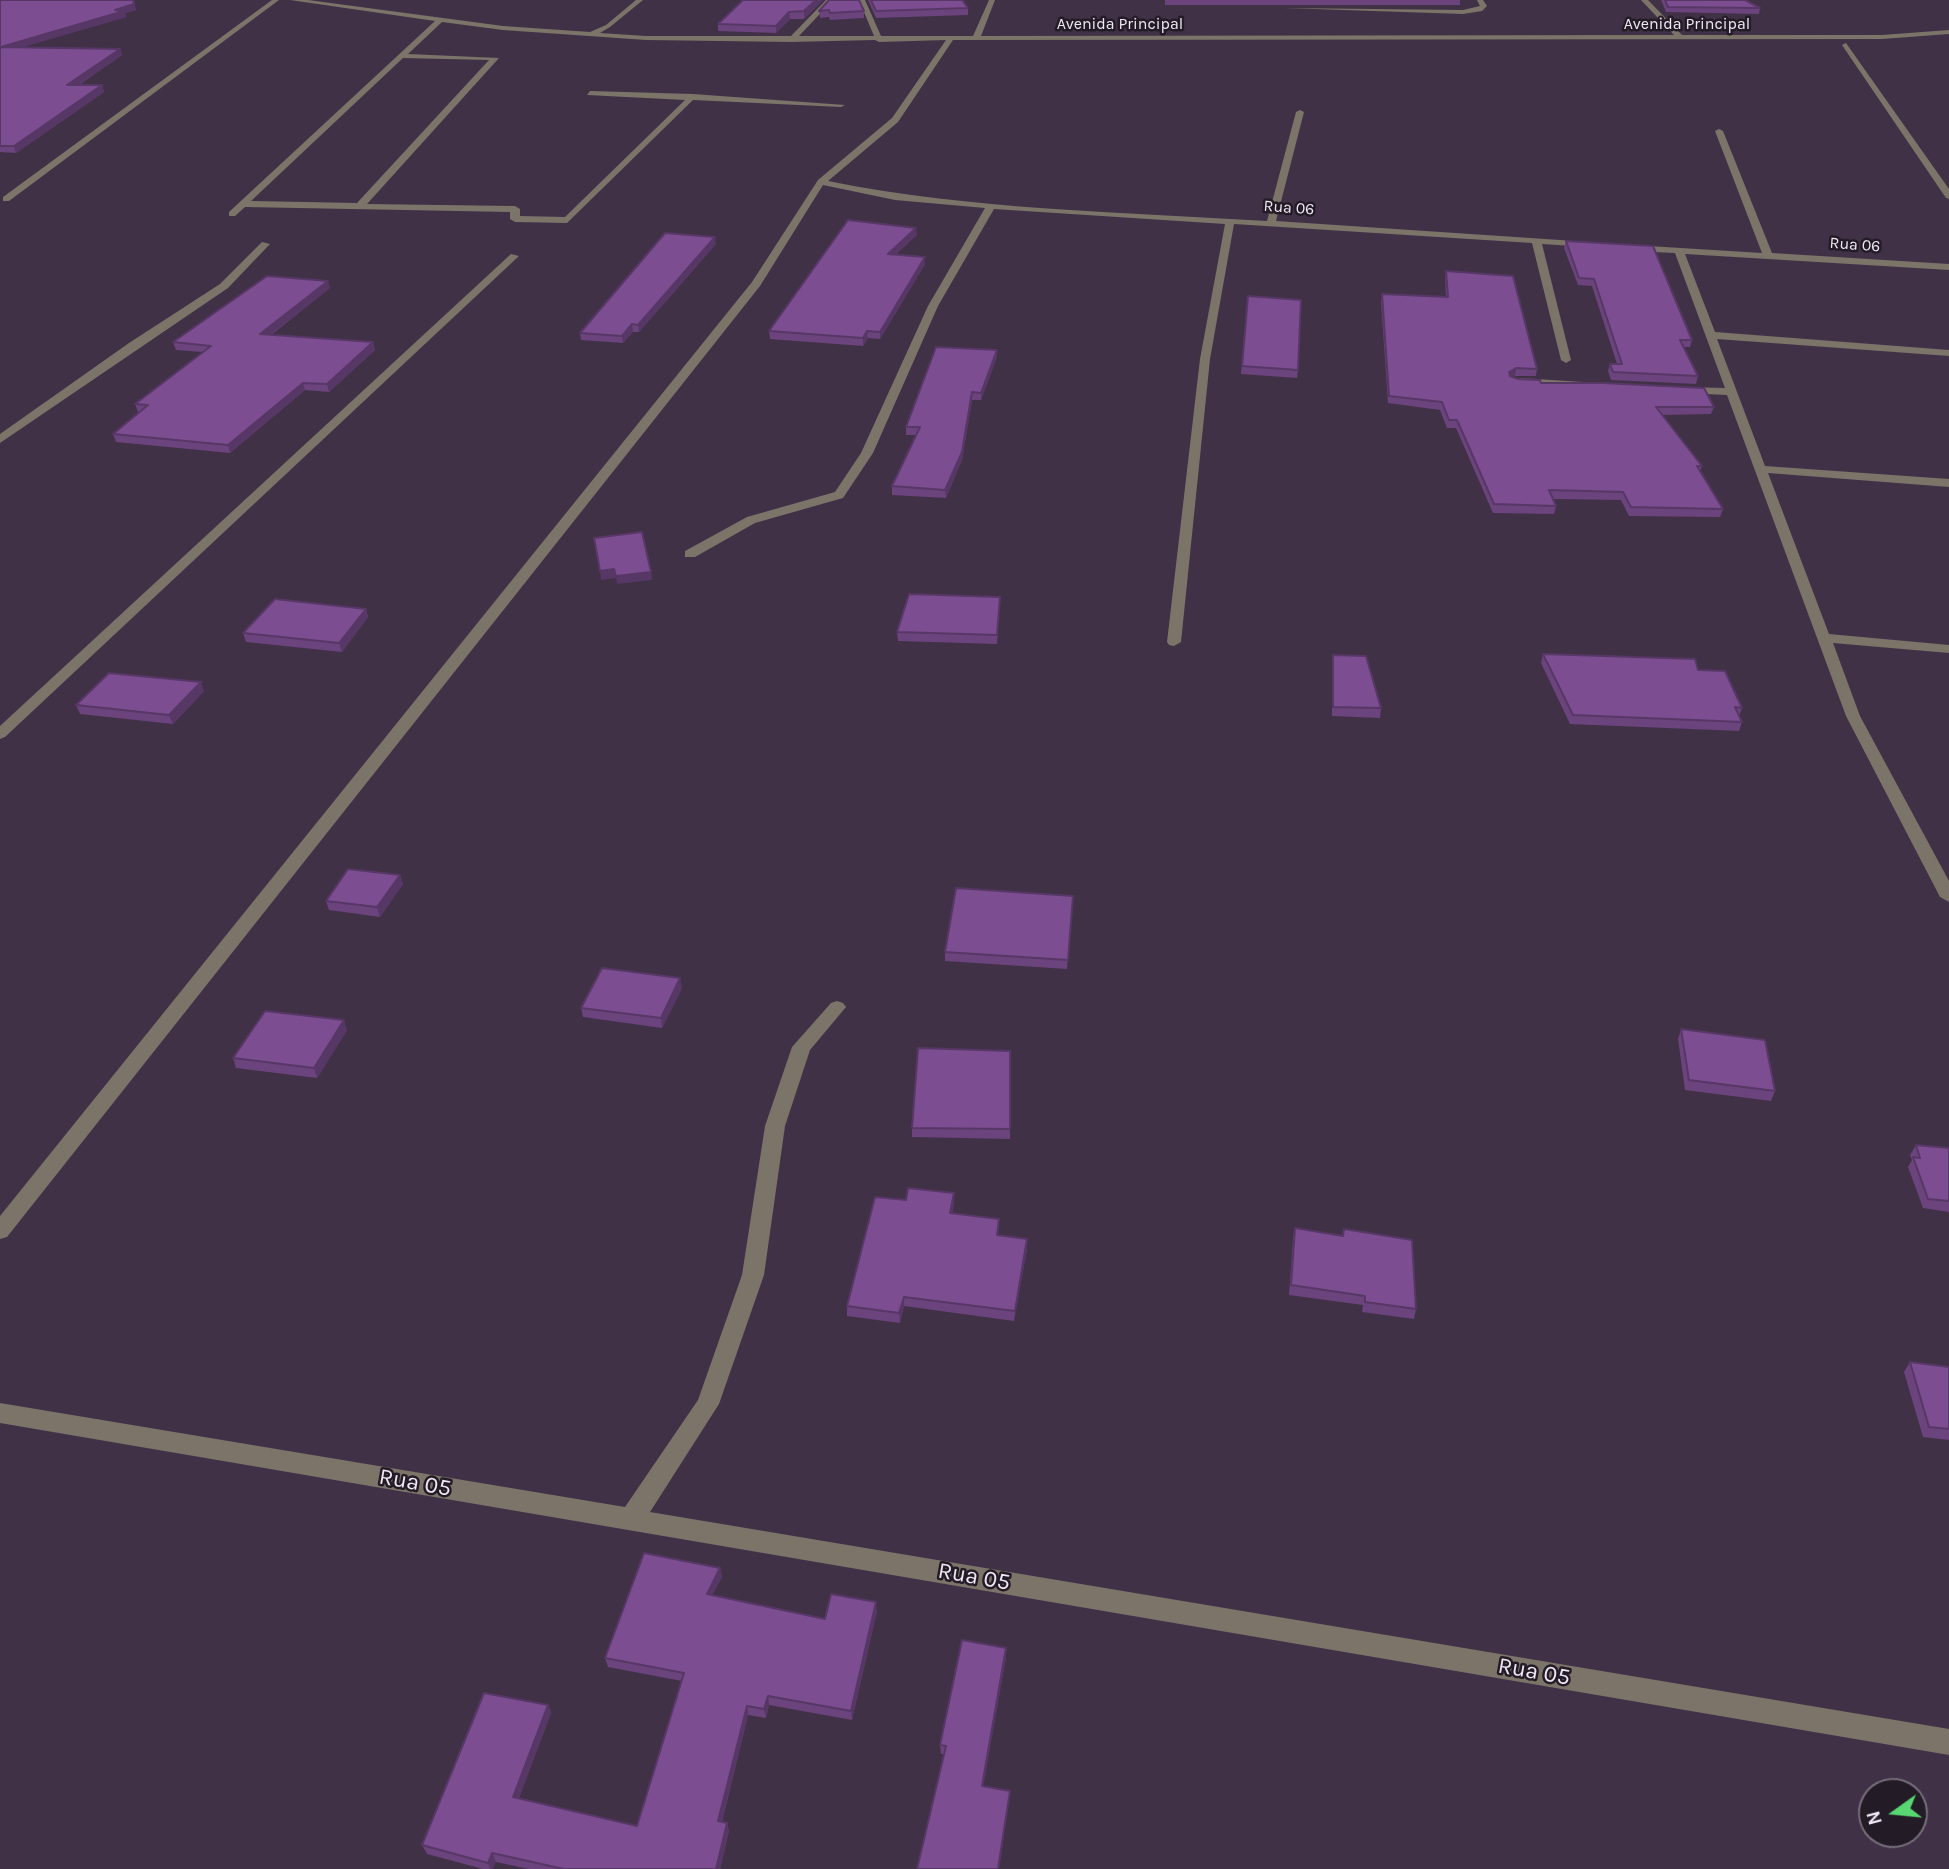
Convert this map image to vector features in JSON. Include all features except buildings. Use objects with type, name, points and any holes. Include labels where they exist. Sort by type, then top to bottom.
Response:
[{"type":"street","points":[[6,199],[276,0]]},
{"type":"street","name":"Avenida Principal","points":[[293,0],[503,28],[589,35],[791,40],[1882,37],[1949,32]]},
{"type":"street","points":[[589,35],[608,26],[640,0]]},
{"type":"street","points":[[791,40],[830,0]]},
{"type":"street","points":[[862,0],[878,40]]},
{"type":"street","points":[[976,38],[992,0]]},
{"type":"street","points":[[1290,18],[1287,4],[1463,12],[1480,10],[1484,6],[1480,0]]},
{"type":"street","points":[[1644,0],[1680,37]]},
{"type":"street","points":[[232,214],[440,20]]},
{"type":"street","points":[[1293,28],[1296,38]]},
{"type":"street","points":[[0,1231],[756,284],[821,182],[895,120],[950,39]]},
{"type":"street","points":[[1846,45],[1949,196]]},
{"type":"street","points":[[360,206],[495,58],[401,56]]},
{"type":"street","points":[[590,93],[841,105]]},
{"type":"street","points":[[243,204],[515,209],[515,219],[567,220],[693,96]]},
{"type":"street","points":[[1271,222],[1300,112]]},
{"type":"street","points":[[1719,131],[1768,256]]},
{"type":"street","name":"Rua 06","points":[[821,182],[895,197],[991,206],[1271,222],[1601,246]]},
{"type":"street","points":[[690,554],[751,520],[839,495],[867,453],[933,306],[991,206]]},
{"type":"street","points":[[1174,642],[1205,359],[1230,220]]},
{"type":"street","points":[[1536,241],[1566,360]]},
{"type":"street","points":[[0,439],[133,345],[224,286],[265,244]]},
{"type":"street","name":"Rua 06","points":[[1627,247],[1949,267]]},
{"type":"street","points":[[1679,251],[1853,716],[1949,897]]},
{"type":"street","points":[[0,734],[514,256]]},
{"type":"street","points":[[1711,335],[1949,353]]},
{"type":"street","points":[[1516,381],[1597,385]]},
{"type":"street","points":[[1678,390],[1732,392]]},
{"type":"street","points":[[1760,469],[1949,483]]},
{"type":"street","points":[[1823,638],[1949,649]]},
{"type":"street","points":[[631,1519],[708,1404],[753,1275],[780,1113],[801,1047],[837,1007]]},
{"type":"street","name":"Rua 05","points":[[0,1413],[1949,1742]]}]
